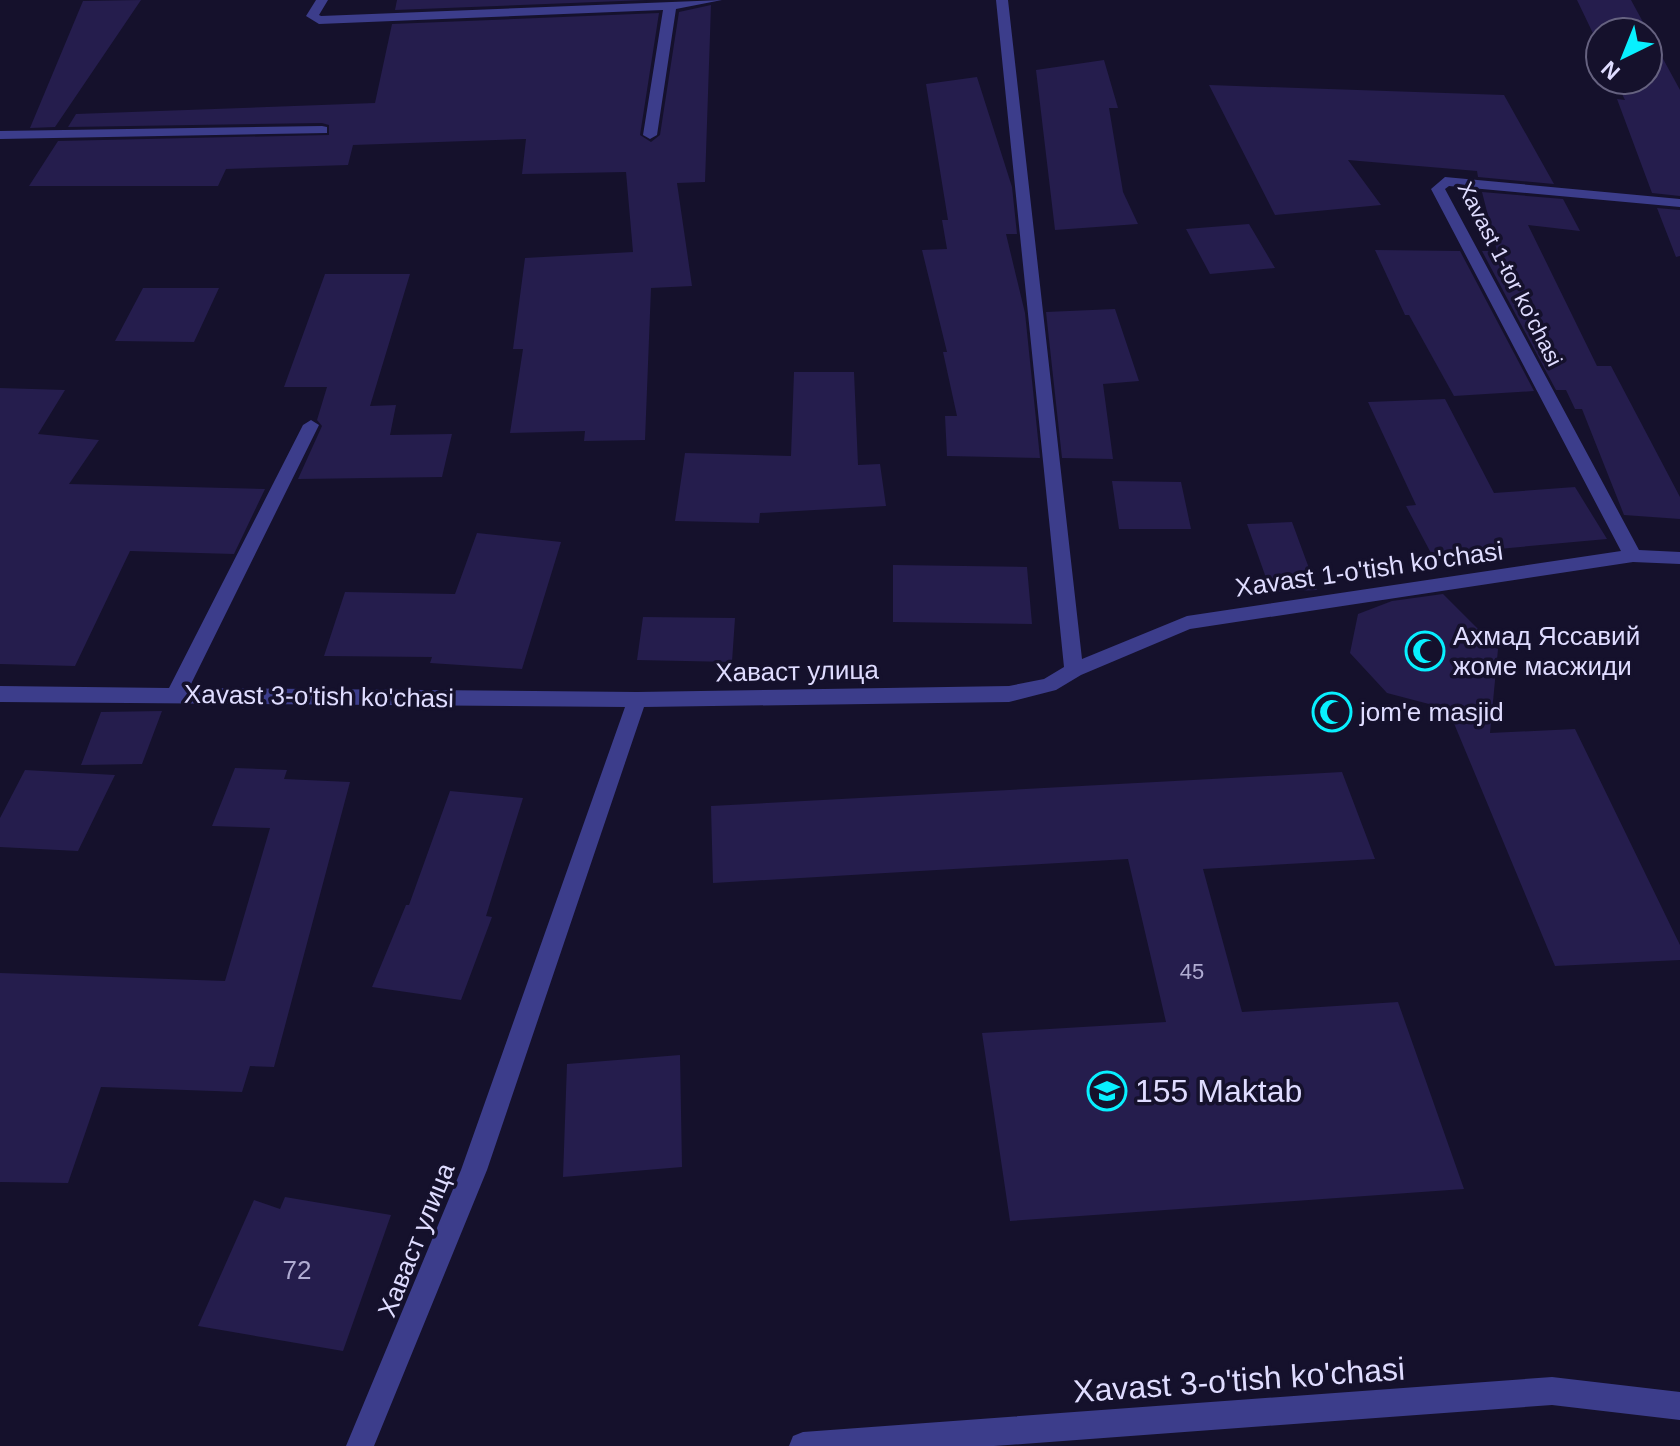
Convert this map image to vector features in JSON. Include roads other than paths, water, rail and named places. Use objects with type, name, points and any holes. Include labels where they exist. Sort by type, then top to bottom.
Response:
[{"type":"street","points":[[322,0],[312,16],[319,20],[670,6],[716,0]]},
{"type":"street","points":[[1002,0],[1074,670]]},
{"type":"street","points":[[650,135],[670,6]]},
{"type":"street","points":[[0,135],[322,130]]},
{"type":"street","name":"Xavast 1-tor ko'chasi","points":[[1633,556],[1438,189],[1440,183],[1445,181],[1680,203]]},
{"type":"street","points":[[176,694],[311,425]]},
{"type":"street","name":"Xavast 1-o'tish ko'chasi","points":[[1074,670],[1187,623],[1633,556],[1680,558]]},
{"type":"street","name":"Хаваст улица","points":[[360,1446],[474,1170],[637,700],[1009,694],[1049,685],[1074,670]]},
{"type":"street","name":"Xavast 3-o'tish ko'chasi","points":[[0,694],[637,700]]},
{"type":"street","name":"Xavast 3-o'tish ko'chasi","points":[[803,1446],[1552,1391],[1680,1406]]},
{"type":"place","name":"Ахмад Яссавий жоме масжиди","points":[[1425,651]]},
{"type":"place","name":"jom'e masjid","points":[[1332,712]]},
{"type":"place","name":"155 Maktab","points":[[1107,1091]]}]
